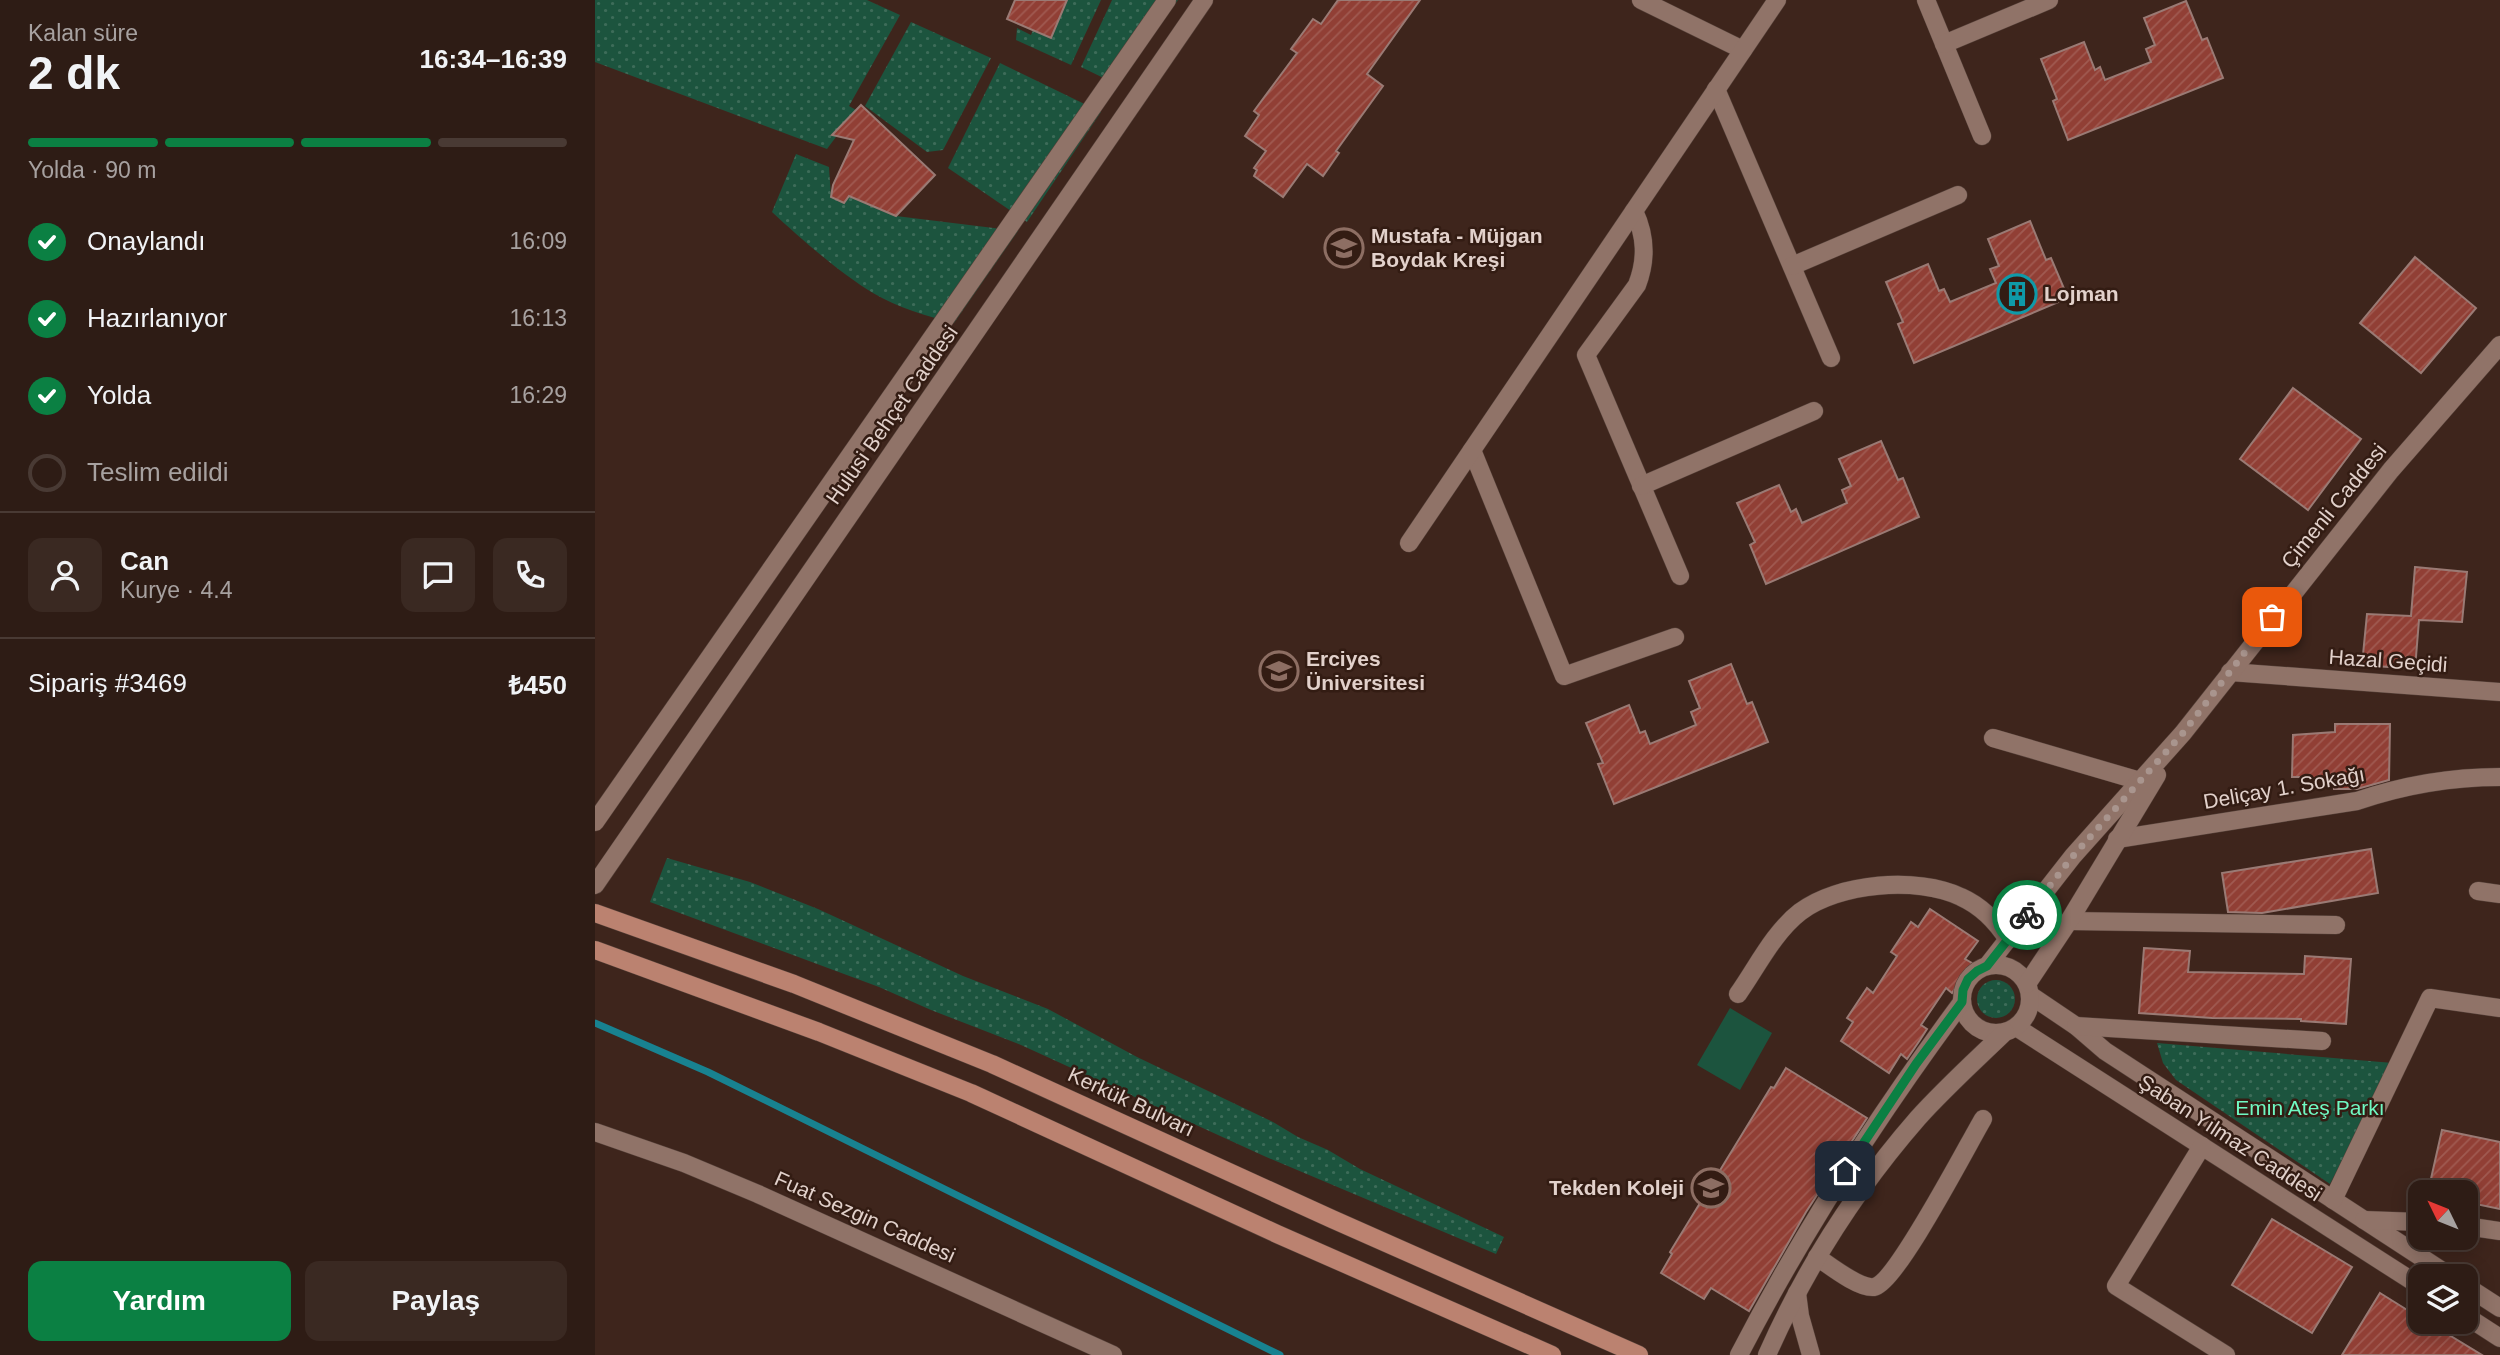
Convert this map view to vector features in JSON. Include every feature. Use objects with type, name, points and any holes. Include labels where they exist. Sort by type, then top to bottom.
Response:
[{"type":"main road","name":"Kerkük Bulvarı","points":[[595,913],[795,984],[992,1064],[1320,1214],[1639,1355]]},
{"type":"main road","points":[[595,950],[819,1032],[971,1093],[1277,1234],[1552,1355]]},
{"type":"street","name":"Hulusi Behçet Caddesi","points":[[595,822],[1167,0]]},
{"type":"street","name":"Hulusi Behçet Caddesi","points":[[595,885],[1204,0]]},
{"type":"street","points":[[1641,0],[1743,50]]},
{"type":"street","points":[[1409,542],[1777,0]]},
{"type":"street","points":[[1926,0],[1982,136]]},
{"type":"street","points":[[1944,44],[2049,0]]},
{"type":"street","points":[[1716,89],[1831,358]]},
{"type":"street","points":[[1792,266],[1958,195]]},
{"type":"street","points":[[1634,211],[1644,238],[1645,252],[1641,274],[1637,285],[1586,355],[1680,576]]},
{"type":"street","name":"Çimenli Caddesi","points":[[1987,966],[2073,856],[2183,733],[2383,480],[2498,351]]},
{"type":"street","points":[[1641,486],[1814,411]]},
{"type":"street","points":[[1472,450],[1564,676],[1675,637]]},
{"type":"street","name":"Hazal Geçidi","points":[[2230,672],[2500,692]]},
{"type":"street","name":"Çimenli Caddesi","points":[[2029,990],[2116,839],[2183,733]]},
{"type":"street","points":[[1993,738],[2140,781]]},
{"type":"street","name":"Deliçay 1. Sokağı","points":[[2116,839],[2357,802],[2385,792],[2442,780],[2500,777]]},
{"type":"street","points":[[1738,994],[1785,926],[1811,904],[1841,892],[1885,886],[1947,891],[1987,913],[2008,940]]},
{"type":"street","points":[[2478,891],[2500,894]]},
{"type":"street","points":[[2069,921],[2336,925]]},
{"type":"street","points":[[1767,1355],[1817,1257],[1845,1212],[1894,1147],[1920,1116],[2024,1018],[2029,1007],[2029,990],[2021,974],[1999,965],[1987,966],[1968,979],[1963,990],[1965,1013],[1972,1023],[1982,1030],[1993,1033],[2011,1029]]},
{"type":"street","name":"Şaban Yılmaz Caddesi","points":[[2029,990],[2105,1051],[2432,1264]]},
{"type":"street","points":[[2333,1200],[2430,998],[2500,1008]]},
{"type":"street","points":[[1739,1355],[1792,1258],[1838,1182],[1916,1064],[1962,1002]]},
{"type":"street","points":[[2076,1026],[2322,1041]]},
{"type":"street","name":"Şaban Yılmaz Caddesi","points":[[2011,1029],[2202,1146],[2408,1278]]},
{"type":"street","points":[[1817,1257],[1861,1286],[1875,1287],[1886,1280],[1906,1252],[1983,1119]]},
{"type":"street","name":"Fuat Sezgin Caddesi","points":[[595,1132],[684,1163],[758,1194],[1113,1355]]},
{"type":"street","points":[[2202,1146],[2116,1286],[2226,1355]]},
{"type":"street","points":[[2364,1220],[2408,1222]]},
{"type":"street","points":[[2478,1228],[2500,1231]]},
{"type":"street","points":[[1797,1293],[1800,1316],[1811,1355]]},
{"type":"street","points":[[2478,1294],[2500,1308]]},
{"type":"street","points":[[2478,1324],[2500,1338]]},
{"type":"green space","points":[[595,0],[867,0],[900,15],[849,106],[856,110],[827,149],[595,62]]},
{"type":"green space","points":[[1067,0],[1101,0],[1071,65],[1016,40],[1017,28],[1031,35],[1033,30],[1051,38]]},
{"type":"green space","points":[[1112,0],[1178,0],[1118,85],[1081,67]]},
{"type":"green space","points":[[911,22],[991,58],[943,150],[927,152],[865,106]]},
{"type":"green space","points":[[1000,63],[1101,112],[1027,222],[948,168]]},
{"type":"green space","points":[[796,154],[829,167],[831,197],[843,203],[849,196],[896,216],[1018,231],[954,323],[913,311],[860,285],[772,212]]},
{"type":"green space","points":[[667,858],[750,882],[818,909],[963,976],[1048,1009],[1137,1057],[1328,1150],[1360,1169],[1504,1237],[1496,1254],[1264,1156],[1021,1045],[879,987],[650,902]]},
{"type":"green space","points":[[1996,980],[2009,986],[2015,999],[2009,1012],[1996,1018],[1983,1012],[1977,999],[1983,986]]},
{"type":"green space","points":[[1730,1008],[1772,1033],[1740,1090],[1697,1065]]},
{"type":"green space","name":"Emin Ateş Parkı","points":[[2157,1043],[2393,1063],[2330,1184],[2176,1080],[2163,1063]]},
{"type":"building","points":[[1015,0],[1067,0],[1051,38],[1007,19]]},
{"type":"building","points":[[1338,0],[1420,0],[1367,74],[1383,86],[1336,151],[1339,153],[1323,176],[1307,164],[1283,197],[1254,176],[1257,170],[1254,168],[1266,151],[1245,136],[1259,115],[1254,111],[1297,53],[1291,49],[1313,19],[1321,24]]},
{"type":"building","points":[[2186,1],[2202,40],[2207,38],[2223,78],[2068,140],[2053,101],[2057,99],[2041,59],[2084,42],[2095,70],[2100,67],[2105,80],[2151,62],[2146,49],[2155,45],[2144,18]]},
{"type":"building","points":[[861,105],[935,175],[896,216],[849,196],[844,203],[831,197],[833,185],[854,140],[832,135]]},
{"type":"building","name":"Lojman","points":[[2030,221],[2046,260],[2051,258],[2068,298],[1914,363],[1898,324],[1903,322],[1886,282],[1928,264],[1939,291],[1944,289],[1950,302],[1996,283],[1990,269],[1999,266],[1988,239]]},
{"type":"building","points":[[2415,257],[2476,308],[2421,373],[2360,323]]},
{"type":"building","points":[[2293,388],[2361,439],[2308,510],[2240,459]]},
{"type":"building","points":[[1881,441],[1898,480],[1903,478],[1919,517],[1766,584],[1750,545],[1755,542],[1737,503],[1779,485],[1791,512],[1796,509],[1802,523],[1847,503],[1842,490],[1851,486],[1839,459]]},
{"type":"building","points":[[2415,567],[2467,572],[2462,622],[2419,620],[2415,669],[2362,665],[2367,614],[2411,616]]},
{"type":"building","points":[[1731,664],[1747,704],[1752,702],[1768,742],[1614,804],[1598,764],[1603,763],[1586,723],[1629,705],[1640,733],[1645,731],[1650,744],[1696,725],[1691,712],[1700,708],[1689,681]]},
{"type":"building","points":[[2335,724],[2390,724],[2389,780],[2357,789],[2334,789],[2334,780],[2292,777],[2293,735],[2335,732]]},
{"type":"building","points":[[2371,849],[2378,893],[2262,913],[2228,912],[2222,873]]},
{"type":"building","points":[[1930,909],[1978,941],[1965,959],[1972,963],[1952,993],[1946,988],[1921,1025],[1927,1029],[1920,1040],[1907,1059],[1901,1054],[1889,1073],[1841,1041],[1853,1022],[1847,1018],[1867,988],[1873,993],[1897,956],[1891,952],[1911,922],[1918,927]]},
{"type":"building","points":[[2144,948],[2190,951],[2188,972],[2304,974],[2305,956],[2351,959],[2346,1024],[2301,1019],[2212,1018],[2139,1013]]},
{"type":"building","points":[[1786,1068],[1867,1118],[1806,1212],[1749,1311],[1711,1288],[1704,1299],[1661,1273],[1672,1254],[1670,1252],[1771,1087],[1774,1088]]},
{"type":"building","points":[[2442,1130],[2500,1142],[2500,1209],[2478,1204],[2478,1180],[2431,1180]]},
{"type":"building","points":[[2272,1219],[2352,1267],[2312,1333],[2232,1285]]},
{"type":"building","points":[[2380,1293],[2408,1310],[2408,1334],[2447,1334],[2482,1355],[2342,1355]]},
{"type":"waterway","points":[[595,1023],[708,1072],[1280,1355]]},
{"type":"way so far","points":[[2027,915],[2073,856],[2183,733],[2272,617]]},
{"type":"place","name":"Mustafa - Müjgan Boydak Kreşi","points":[[1344,248]]},
{"type":"place","name":"Lojman","points":[[2017,294]]},
{"type":"place","name":"Erciyes Üniversitesi","points":[[1279,671]]},
{"type":"place","name":"Tekden Koleji","points":[[1711,1188]]},
{"type":"route","points":[[1845,1171],[1916,1064],[1962,1002],[1968,979],[1987,966],[2027,915]]}]
